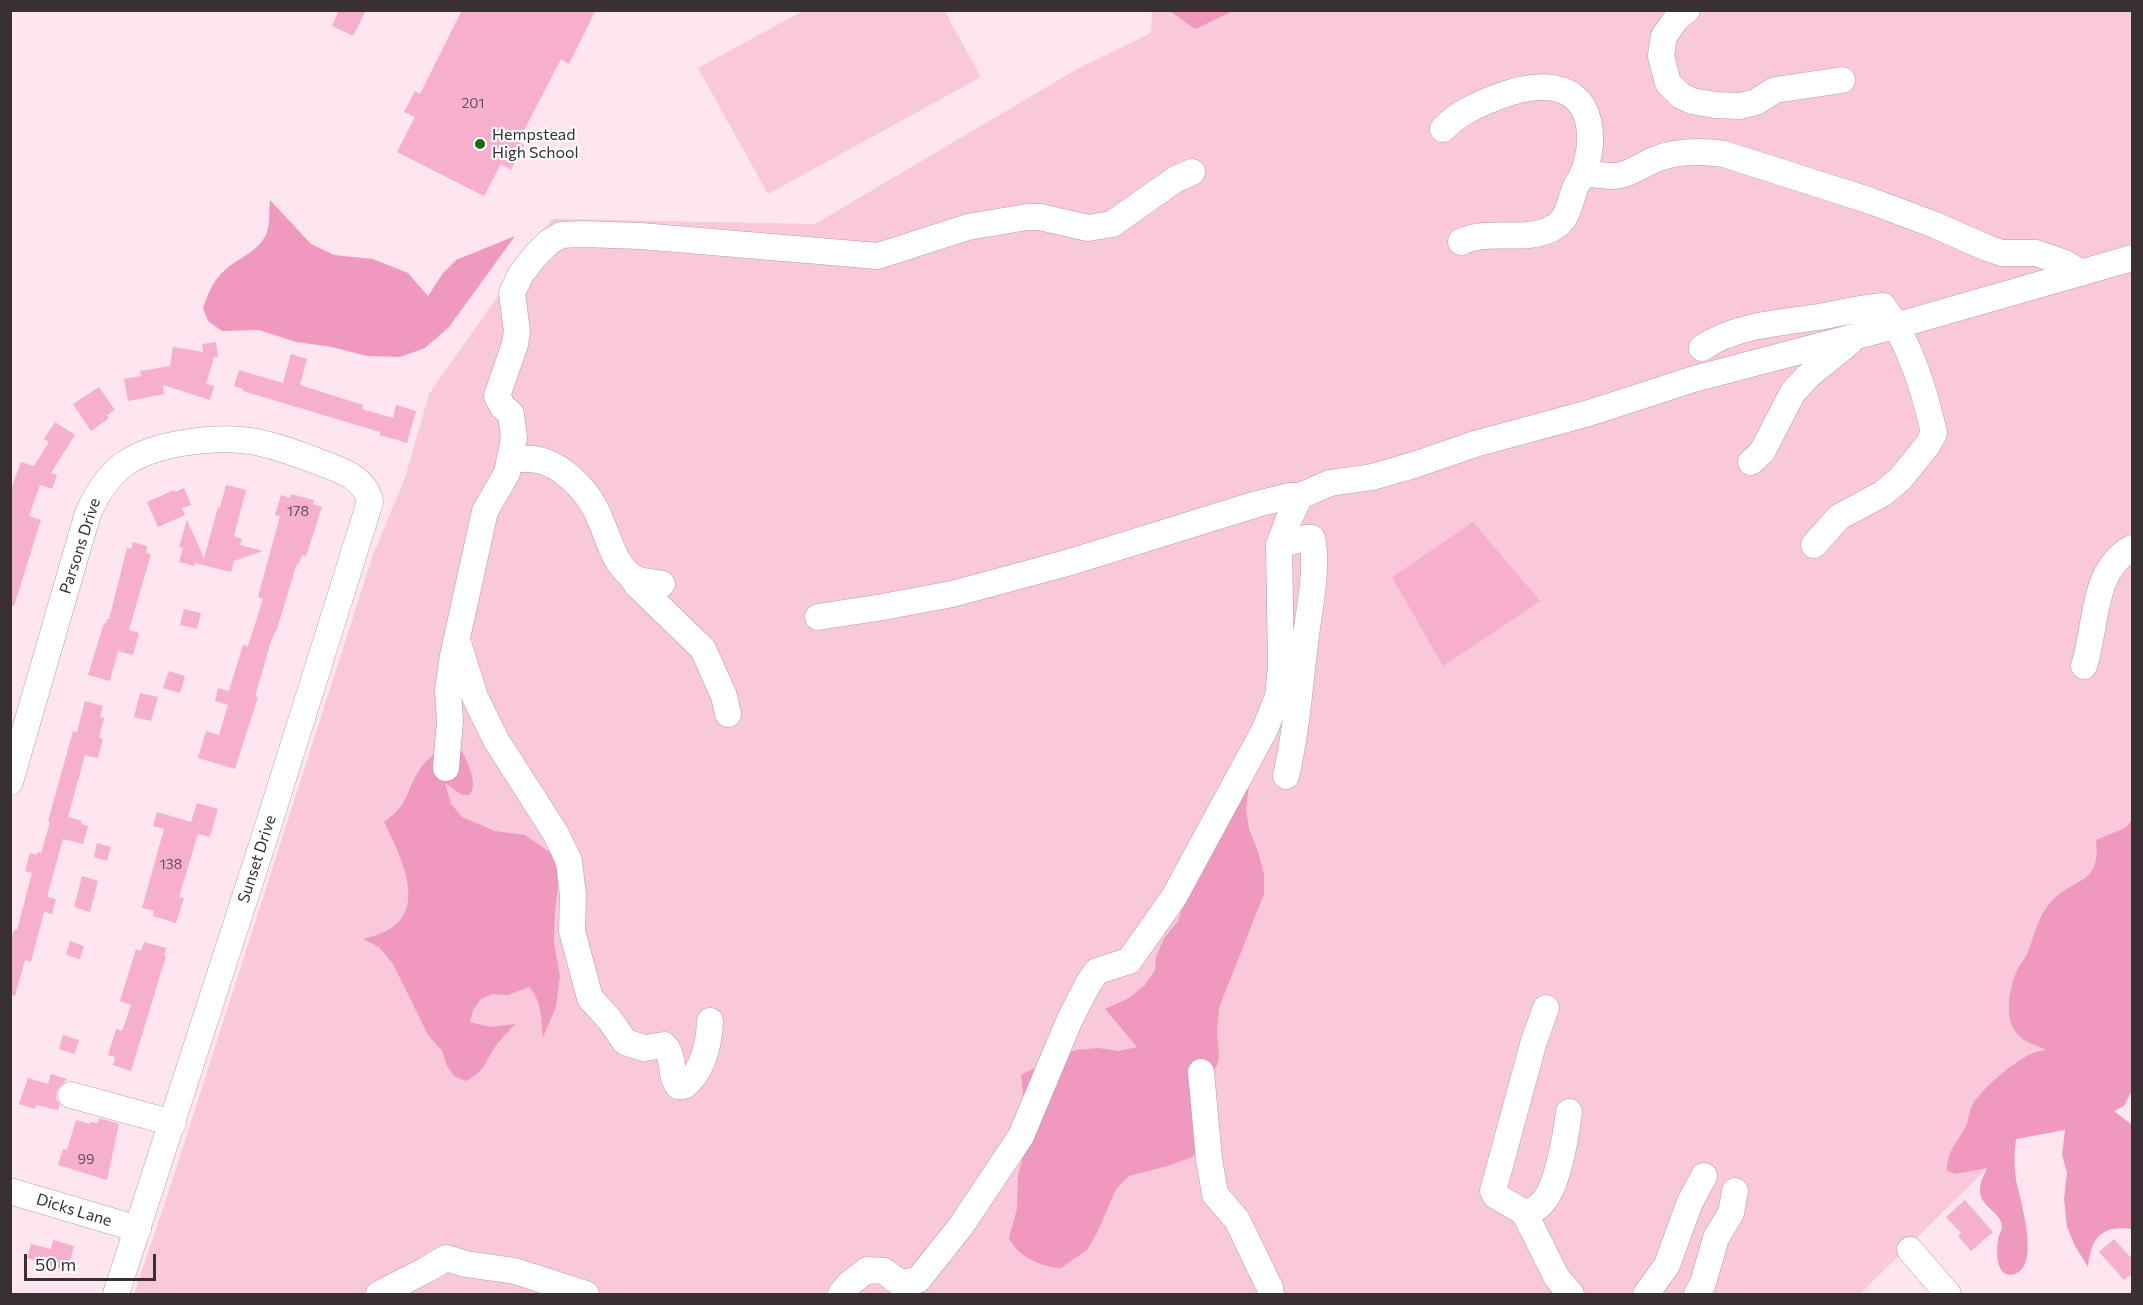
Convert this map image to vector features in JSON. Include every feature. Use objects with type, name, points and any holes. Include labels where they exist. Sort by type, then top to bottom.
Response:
[{"type":"street","points":[[1687,10],[1677,18],[1664,36],[1660,56],[1668,83],[1681,96],[1692,101],[1740,106],[1756,102],[1775,90],[1842,80]]},
{"type":"street","points":[[1443,129],[1452,119],[1472,107],[1509,92],[1532,87],[1557,87],[1578,100],[1585,113],[1589,130],[1590,146],[1584,173],[1575,187],[1571,207],[1562,221],[1551,229],[1524,236],[1472,236],[1461,242]]},
{"type":"street","points":[[1584,173],[1621,175],[1658,158],[1675,154],[1706,151],[1724,154],[1870,201],[1935,225],[1987,248],[2002,253],[2036,252],[2065,263],[2081,273]]},
{"type":"street","points":[[446,768],[450,722],[448,690],[457,638],[485,511],[507,474],[514,438],[511,414],[503,407],[497,396],[515,344],[517,331],[512,293],[521,274],[549,242],[561,235],[641,236],[878,256],[968,227],[1027,217],[1040,217],[1088,228],[1112,224],[1176,179],[1192,172]]},
{"type":"street","points":[[818,617],[952,594],[1113,550],[1257,504],[1289,496],[1300,496],[1330,483],[1372,477],[1414,465],[1475,444],[1694,379],[1895,326],[2133,258]]},
{"type":"street","points":[[1702,348],[1716,338],[1752,328],[1883,306],[1907,346],[1934,433],[1920,455],[1900,479],[1882,494],[1839,518],[1814,545]]},
{"type":"street","points":[[1751,462],[1762,452],[1793,392],[1808,376],[1847,347],[1854,337]]},
{"type":"street","name":"Parsons Drive","points":[[10,782],[88,513],[97,493],[123,465],[153,450],[194,442],[238,440],[257,442],[305,457]]},
{"type":"street","name":"Sunset Drive","points":[[116,1294],[173,1123],[370,502],[368,494],[344,471],[305,457]]},
{"type":"street","points":[[510,459],[535,459],[561,470],[577,483],[591,500],[612,553],[637,585],[703,649],[724,696],[728,714]]},
{"type":"street","points":[[842,1294],[850,1283],[867,1270],[884,1271],[900,1283],[918,1280],[967,1219],[1021,1136],[1070,1019],[1088,984],[1097,971],[1129,961],[1174,897],[1249,761],[1278,696],[1281,667],[1279,546],[1300,496]]},
{"type":"street","points":[[1279,546],[1306,537],[1312,538],[1314,548],[1299,703],[1286,776]]},
{"type":"street","points":[[2084,666],[2090,649],[2105,578],[2113,563],[2133,549]]},
{"type":"street","points":[[632,578],[662,584]]},
{"type":"street","points":[[1281,588],[1312,585]]},
{"type":"street","points":[[457,638],[475,697],[490,729],[556,834],[569,861],[573,895],[572,931],[590,998],[610,1020],[625,1042],[644,1048],[664,1045],[668,1049],[673,1080],[678,1086],[684,1086],[691,1081],[703,1058],[709,1039],[710,1021]]},
{"type":"street","points":[[1527,1214],[1496,1196],[1493,1191],[1534,1041],[1546,1008]]},
{"type":"street","points":[[1201,1072],[1209,1159],[1215,1194],[1237,1220],[1271,1294]]},
{"type":"street","points":[[71,1095],[173,1123]]},
{"type":"street","points":[[1527,1214],[1545,1201],[1563,1145],[1569,1112]]},
{"type":"street","points":[[1646,1294],[1667,1265],[1683,1221],[1704,1176]]},
{"type":"street","name":"Dicks Lane","points":[[10,1191],[138,1229]]},
{"type":"street","points":[[1697,1294],[1703,1283],[1716,1238],[1731,1213],[1735,1191]]},
{"type":"street","points":[[1527,1214],[1557,1278],[1571,1294]]},
{"type":"street","points":[[1911,1250],[1947,1294]]},
{"type":"street","points":[[380,1294],[446,1258],[466,1264],[515,1271],[586,1294]]},
{"type":"shaded area","points":[[944,10],[981,77],[768,194],[698,68],[803,11]]},
{"type":"shaded area","points":[[1152,11],[2132,11],[2132,1025],[1860,1294],[134,1294],[373,555],[405,478],[429,394],[552,219],[815,224],[1077,69],[1151,33]]},
{"type":"shaded area","points":[[1170,11],[1233,11],[1195,29]]},
{"type":"shaded area","points":[[270,200],[311,244],[334,255],[373,259],[408,273],[428,296],[443,273],[456,260],[515,236],[449,327],[425,348],[400,357],[367,356],[332,347],[296,342],[259,330],[222,331],[208,321],[203,308],[218,278],[226,269],[255,249],[264,239],[269,225]]},
{"type":"shaded area","points":[[456,740],[470,768],[473,783],[469,795],[462,795],[445,783],[451,804],[462,817],[495,831],[525,835],[551,853],[557,870],[558,888],[554,943],[560,976],[556,1007],[543,1037],[539,1004],[529,987],[508,995],[492,994],[481,999],[473,1010],[470,1022],[490,1027],[515,1024],[495,1047],[479,1072],[465,1081],[454,1076],[447,1066],[442,1051],[428,1035],[393,964],[379,947],[363,939],[389,930],[401,919],[407,909],[408,884],[395,844],[384,822],[403,803],[424,764],[436,752]]},
{"type":"shaded area","points":[[1249,784],[1246,809],[1249,829],[1264,875],[1264,894],[1219,1008],[1217,1032],[1219,1057],[1217,1066],[1211,1073],[1202,1148],[1192,1157],[1129,1176],[1116,1189],[1087,1250],[1061,1268],[1046,1266],[1031,1260],[1018,1251],[1009,1238],[1017,1209],[1018,1176],[1022,1160],[1024,1104],[1021,1075],[1060,1055],[1076,1050],[1098,1048],[1119,1051],[1137,1047],[1105,1009],[1129,998],[1145,985],[1155,970],[1156,957],[1164,938],[1178,921],[1185,900]]},
{"type":"shaded area","points":[[2132,820],[2132,1091],[2124,1106],[2114,1111],[2132,1125],[2132,1229],[2113,1229],[2100,1235],[2092,1248],[2088,1267],[2067,1227],[2064,1199],[2067,1173],[2062,1155],[2065,1130],[2016,1139],[2015,1175],[2028,1245],[2023,1268],[2009,1275],[2001,1269],[1997,1258],[2001,1222],[1981,1196],[1981,1184],[1987,1168],[1956,1174],[1947,1171],[1947,1163],[1953,1147],[1966,1126],[1972,1106],[1984,1090],[2018,1062],[2035,1052],[2046,1050],[2018,1035],[2010,1020],[2009,1004],[2017,970],[2027,954],[2047,907],[2061,893],[2090,873],[2096,855],[2096,840],[2125,828]]},
{"type":"building","points":[[339,10],[366,10],[353,36],[332,26]]},
{"type":"building","points":[[462,10],[596,10],[569,64],[561,59],[518,142],[524,145],[511,170],[501,164],[484,196],[397,152],[415,117],[404,112],[415,91],[420,94]]},
{"type":"building","points":[[216,342],[218,357],[214,357],[206,384],[214,386],[210,400],[163,385],[164,394],[128,401],[124,379],[141,376],[140,371],[170,366],[173,347],[203,352],[202,344]]},
{"type":"building","points":[[291,354],[307,359],[300,385],[363,405],[362,409],[393,418],[396,405],[416,411],[407,443],[380,435],[380,432],[243,391],[234,386],[239,370],[283,383]]},
{"type":"building","points":[[99,387],[115,410],[107,415],[109,418],[91,431],[73,404]]},
{"type":"building","points":[[55,422],[75,435],[51,473],[57,475],[52,489],[40,485],[29,516],[41,520],[14,606],[10,605],[10,492],[21,462],[34,466],[49,442],[44,439]]},
{"type":"building","points":[[226,485],[246,490],[234,536],[242,539],[240,545],[263,551],[234,561],[231,572],[195,563],[194,566],[179,562],[183,548],[179,547],[187,520],[204,558]]},
{"type":"building","points":[[184,488],[191,505],[182,508],[185,515],[158,527],[147,502]]},
{"type":"building","points":[[291,494],[314,500],[313,504],[322,507],[306,556],[302,555],[299,564],[297,563],[278,626],[271,641],[255,697],[258,697],[235,769],[198,758],[206,731],[219,735],[228,705],[215,701],[218,688],[229,691],[243,645],[248,646],[263,599],[258,597],[280,516],[275,515],[281,495],[290,498]]},
{"type":"building","points":[[1473,522],[1540,601],[1443,666],[1392,577]]},
{"type":"building","points":[[133,542],[147,546],[146,553],[151,554],[129,630],[139,633],[133,655],[118,651],[110,681],[88,675],[104,623],[106,624],[109,619],[127,548],[131,549]]},
{"type":"building","points":[[184,609],[201,613],[197,629],[180,625]]},
{"type":"building","points":[[169,671],[185,676],[180,693],[163,688]]},
{"type":"building","points":[[140,693],[158,697],[151,721],[134,717]]},
{"type":"building","points":[[85,701],[103,706],[100,717],[104,718],[99,738],[103,739],[98,758],[85,755],[68,817],[82,821],[81,824],[88,826],[83,844],[63,839],[47,897],[56,899],[52,914],[44,912],[31,962],[25,960],[15,996],[10,995],[10,942],[14,930],[17,930],[32,873],[25,871],[30,853],[37,855],[37,852],[41,853],[73,731],[77,732]]},
{"type":"building","points":[[197,803],[218,809],[210,837],[198,834],[179,897],[184,898],[176,923],[153,916],[154,911],[142,908],[164,829],[153,826],[157,812],[191,822]]},
{"type":"building","points":[[97,843],[111,847],[107,861],[94,857]]},
{"type":"building","points":[[82,876],[98,881],[90,912],[74,907]]},
{"type":"building","points":[[70,941],[84,946],[80,959],[66,955]]},
{"type":"building","points":[[144,942],[166,948],[164,955],[166,956],[131,1071],[113,1065],[115,1057],[108,1055],[116,1029],[122,1031],[131,1005],[120,1001],[136,949],[141,951]]},
{"type":"building","points":[[63,1035],[79,1040],[75,1054],[59,1049]]},
{"type":"building","points":[[51,1074],[67,1079],[57,1090],[56,1098],[60,1105],[58,1110],[36,1105],[35,1109],[19,1104],[28,1078],[48,1084]]},
{"type":"building","points":[[99,1118],[119,1124],[107,1180],[58,1165],[63,1149],[67,1150],[76,1120],[90,1124],[90,1122],[98,1123]]},
{"type":"building","points":[[1965,1200],[1993,1232],[1971,1251],[1958,1236],[1961,1233],[1946,1217]]},
{"type":"building","points":[[2114,1239],[2133,1260],[2133,1273],[2124,1280],[2099,1252]]},
{"type":"building","points":[[53,1240],[74,1246],[67,1271],[27,1258],[31,1244],[51,1249]]},
{"type":"place","name":"Hempstead High School","points":[[480,144]]}]
